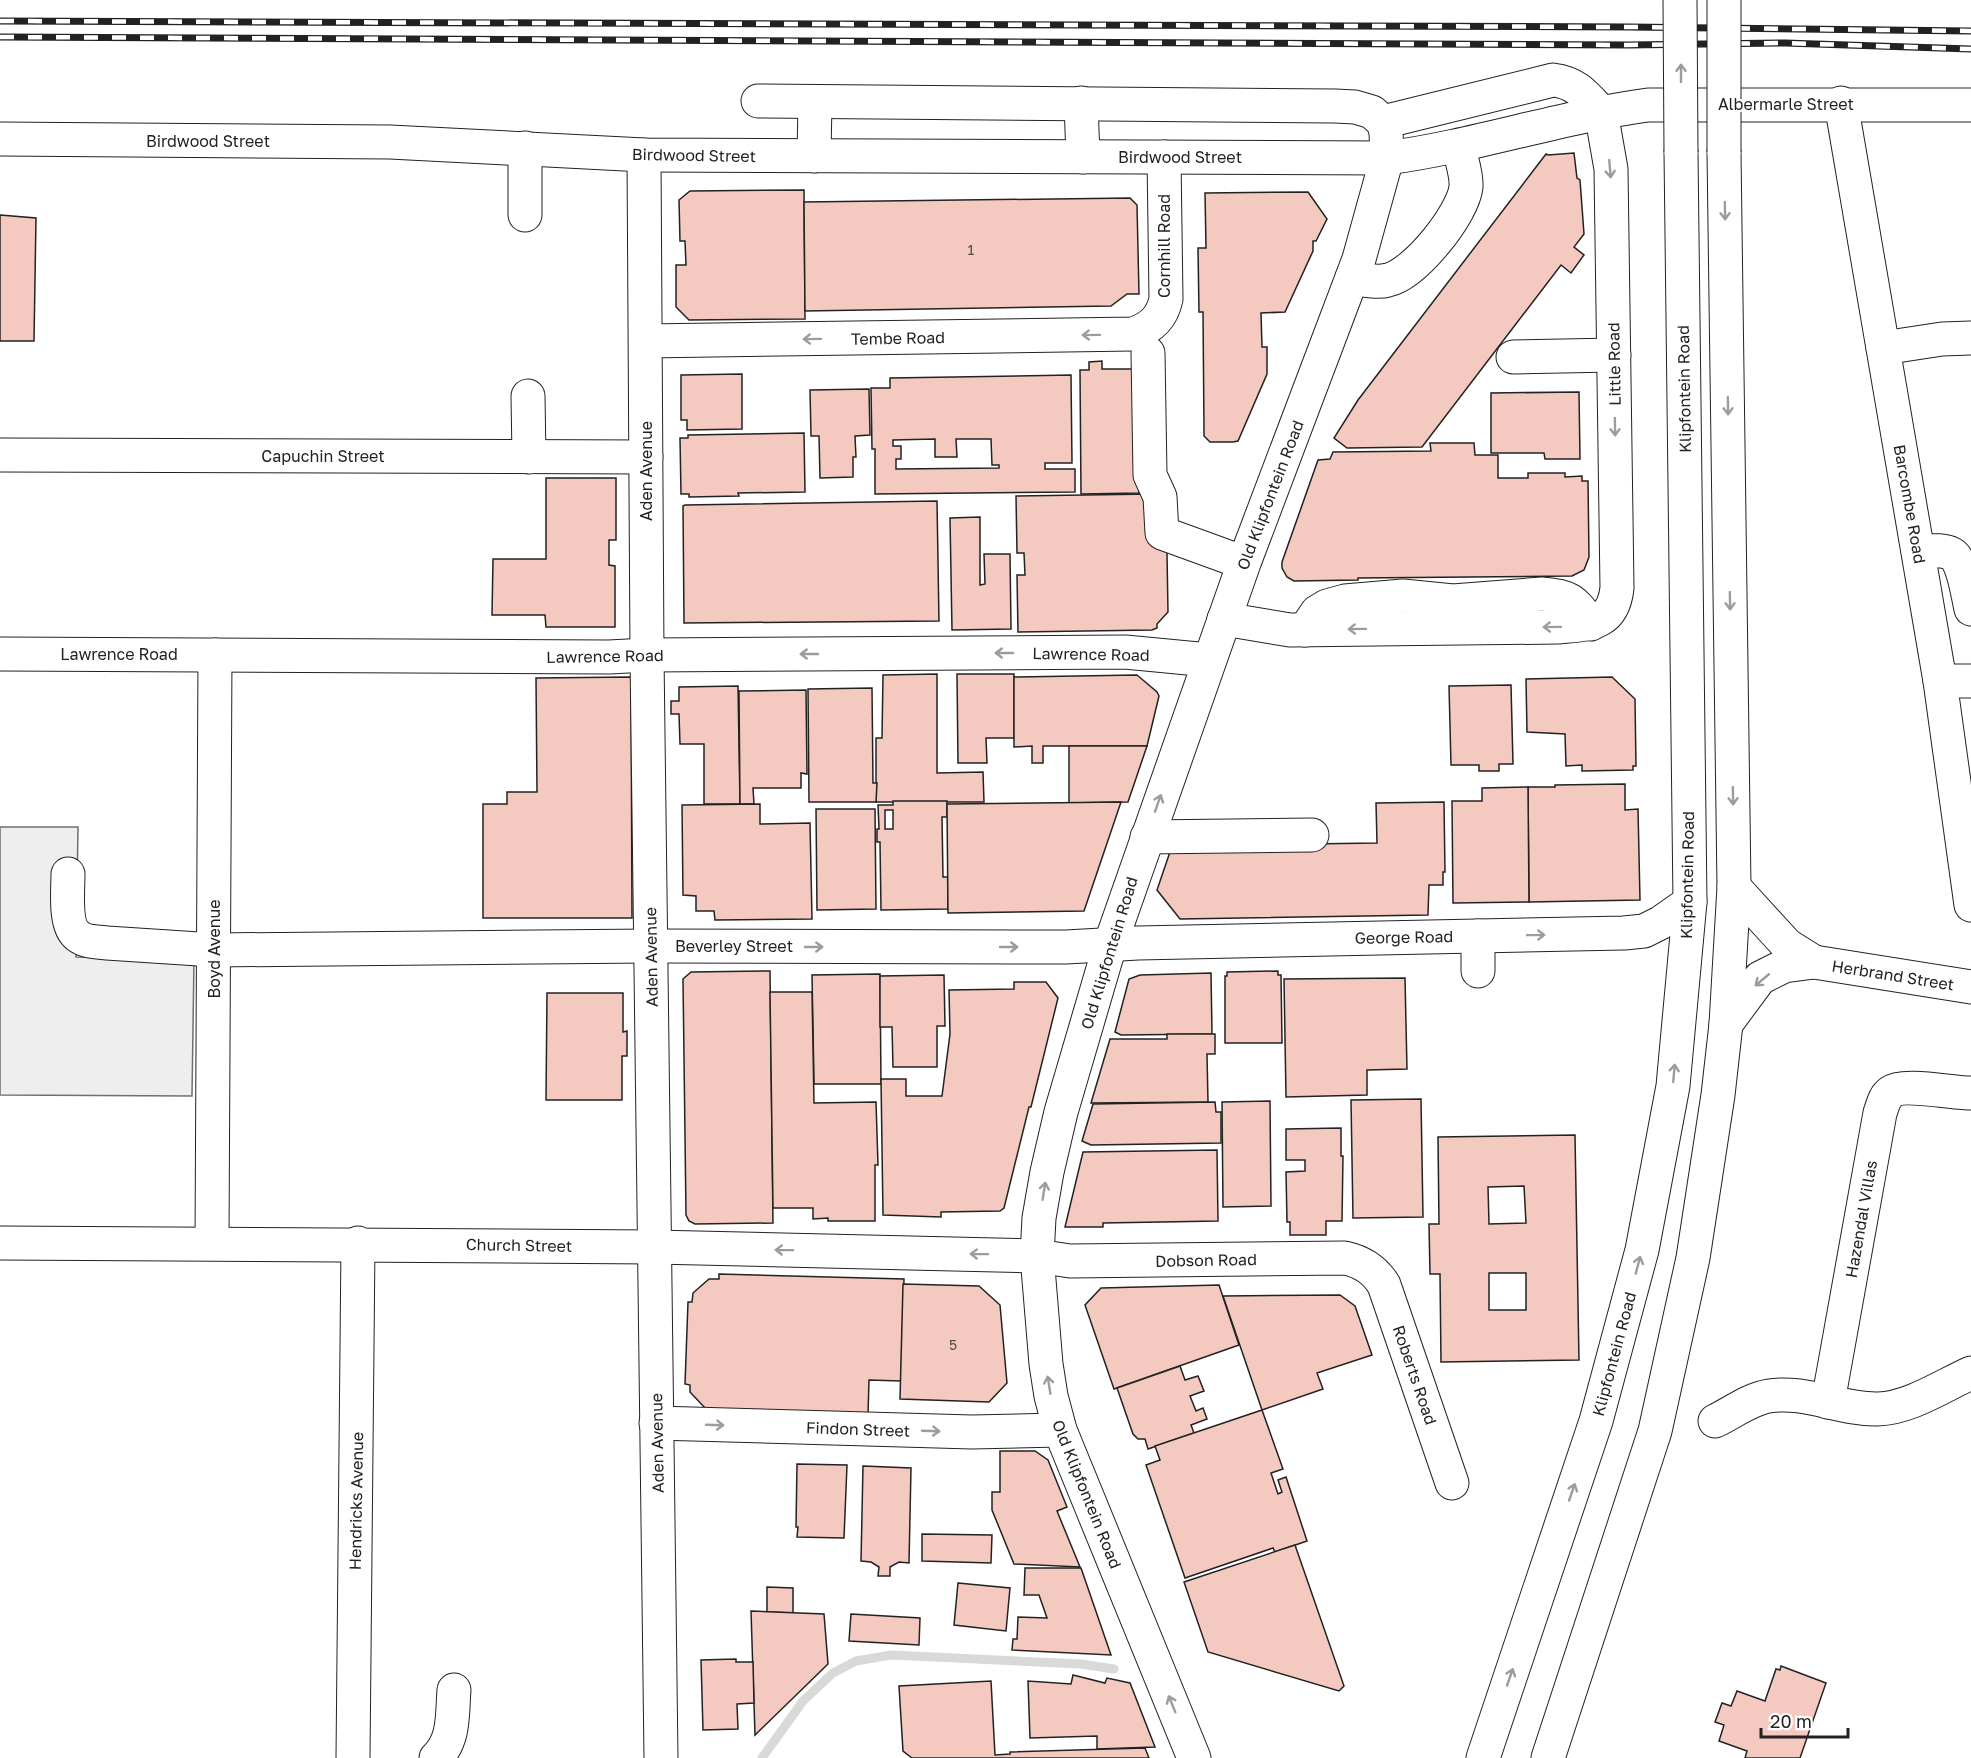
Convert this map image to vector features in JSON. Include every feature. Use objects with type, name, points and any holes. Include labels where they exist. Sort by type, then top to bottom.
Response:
[{"type":"street","name":"Klipfontein Road","points":[[1487,1745],[1596,1421],[1642,1250],[1673,1086],[1690,902],[1680,0]]},
{"type":"street","points":[[1549,1755],[1654,1431],[1693,1258],[1718,1095],[1726,1023],[1734,887],[1724,0]]},
{"type":"street","points":[[758,101],[1355,107],[1372,112],[1383,122],[1553,80],[1577,87],[1601,112],[1459,147],[1387,158]]},
{"type":"street","points":[[814,156],[815,102]]},
{"type":"street","points":[[1081,104],[1083,157]]},
{"type":"street","name":"Barcombe Road","points":[[1841,104],[1918,551],[1956,681],[1971,905]]},
{"type":"street","name":"Albermarle Street","points":[[1601,112],[1648,105],[1971,105]]},
{"type":"street","name":"Little Road","points":[[1224,619],[1290,630],[1305,630],[1454,615],[1559,627],[1600,620],[1616,600],[1611,169],[1601,112]]},
{"type":"street","name":"Old Klipfontein Road","points":[[1194,1758],[1060,1430],[1046,1364],[1037,1256],[1040,1218],[1047,1172],[1061,1112],[1110,945],[1209,660],[1359,259],[1387,158],[1386,132],[1383,122]]},
{"type":"street","name":"Birdwood Street","points":[[0,139],[390,142],[644,155],[1387,158]]},
{"type":"street","points":[[1352,278],[1372,281],[1401,276],[1442,234],[1462,201],[1466,188],[1459,147]]},
{"type":"street","points":[[525,148],[525,215]]},
{"type":"street","name":"Aden Avenue","points":[[644,155],[650,946],[661,1758]]},
{"type":"street","name":"Cornhill Road","points":[[1148,341],[1166,299],[1164,157]]},
{"type":"street","name":"Tembe Road","points":[[646,341],[1133,334],[1148,341]]},
{"type":"street","points":[[1884,348],[1942,339],[1971,338]]},
{"type":"street","points":[[1148,341],[1150,475],[1160,497],[1162,533],[1228,557]]},
{"type":"street","points":[[1513,357],[1614,355]]},
{"type":"street","points":[[528,396],[529,457]]},
{"type":"street","name":"Capuchin Street","points":[[0,455],[646,457]]},
{"type":"street","points":[[1918,551],[1946,552],[1955,555],[1960,563],[1971,609]]},
{"type":"street","name":"Lawrence Road","points":[[0,654],[585,657],[1125,652],[1209,660]]},
{"type":"street","name":"Boyd Avenue","points":[[212,1243],[215,655]]},
{"type":"street","points":[[1147,837],[1312,835]]},
{"type":"street","name":"Beverley Street","points":[[68,874],[71,927],[78,936],[106,943],[214,950],[1110,945]]},
{"type":"street","name":"Herbrand Street","points":[[1734,887],[1787,945],[1814,962]]},
{"type":"street","name":"George Road","points":[[1110,945],[1624,933],[1644,930],[1660,923],[1690,902]]},
{"type":"street","points":[[1478,936],[1478,971]]},
{"type":"street","name":"Herbrand Street","points":[[1726,1023],[1760,978],[1784,966],[1814,962],[1971,987]]},
{"type":"street","name":"Hazendal Villas","points":[[1828,1402],[1880,1113],[1885,1099],[1890,1093],[1901,1088],[1957,1093]]},
{"type":"street","name":"Church Street","points":[[0,1243],[654,1247],[1037,1256]]},
{"type":"street","name":"Hendricks Avenue","points":[[353,1758],[358,1244]]},
{"type":"street","name":"Dobson Road","points":[[1037,1256],[1070,1261],[1345,1258],[1363,1264],[1372,1270]]},
{"type":"street","name":"Roberts Road","points":[[1372,1270],[1384,1285],[1452,1483]]},
{"type":"street","points":[[1715,1421],[1766,1396],[1777,1395],[1862,1408],[1879,1409],[1896,1406],[1971,1373]]},
{"type":"street","name":"Findon Street","points":[[656,1423],[972,1432],[1060,1430]]},
{"type":"street","points":[[436,1758],[447,1744],[451,1733],[454,1690]]},
{"type":"shaded area","points":[[0,827],[78,827],[76,957],[194,959],[192,1096],[0,1095]]},
{"type":"building","points":[[1574,153],[1577,178],[1580,180],[1584,234],[1574,247],[1584,255],[1571,273],[1561,265],[1422,447],[1347,448],[1334,438],[1358,400],[1546,154]]},
{"type":"building","points":[[804,190],[805,319],[689,320],[676,307],[676,265],[686,265],[685,241],[680,241],[679,200],[690,191]]},
{"type":"building","points":[[1308,192],[1327,219],[1316,241],[1313,241],[1313,251],[1285,312],[1261,313],[1262,347],[1267,347],[1267,374],[1238,441],[1210,442],[1204,436],[1203,312],[1199,312],[1198,248],[1206,248],[1205,193]]},
{"type":"building","points":[[1130,198],[1137,205],[1139,294],[1127,294],[1111,306],[805,311],[804,202]]},
{"type":"building","points":[[0,215],[36,218],[34,341],[0,341]]},
{"type":"building","points":[[1102,361],[1102,369],[1137,369],[1139,493],[1081,494],[1080,370],[1089,370],[1089,362]]},
{"type":"building","points":[[742,374],[742,429],[687,430],[687,420],[681,420],[681,375]]},
{"type":"building","points":[[1071,375],[1072,463],[1045,463],[1045,469],[1075,469],[1075,492],[875,494],[871,388],[890,388],[890,378]],"holes":[[[935,439],[935,457],[957,457],[956,439],[991,439],[992,465],[999,465],[999,468],[896,469],[896,459],[901,459],[901,446],[893,446],[893,440]]]},
{"type":"building","points":[[869,389],[870,435],[855,436],[856,457],[853,457],[853,477],[820,478],[819,436],[811,436],[810,390]]},
{"type":"building","points":[[1579,392],[1580,459],[1545,459],[1544,453],[1491,453],[1491,393]]},
{"type":"building","points":[[804,433],[805,492],[738,493],[739,496],[689,497],[689,494],[681,494],[680,438],[688,438],[688,435]]},
{"type":"building","points":[[1430,443],[1474,443],[1475,455],[1498,455],[1498,478],[1528,478],[1528,473],[1565,473],[1565,477],[1582,476],[1582,481],[1588,481],[1589,557],[1584,570],[1572,576],[1358,578],[1358,580],[1294,581],[1287,577],[1282,568],[1282,562],[1318,460],[1330,459],[1333,452],[1431,451]]},
{"type":"building","points":[[546,478],[616,478],[616,540],[609,540],[609,565],[615,566],[615,627],[546,627],[545,615],[492,615],[493,559],[546,559]]},
{"type":"building","points":[[1153,494],[1154,541],[1167,553],[1168,612],[1157,624],[1157,628],[1152,630],[1018,632],[1017,575],[1025,575],[1024,553],[1017,553],[1016,496]]},
{"type":"building","points":[[937,501],[939,621],[684,623],[683,506],[685,505]]},
{"type":"building","points":[[980,517],[980,585],[985,584],[984,554],[1010,554],[1011,629],[952,630],[950,518]]},
{"type":"building","points":[[937,674],[937,773],[983,772],[984,802],[876,802],[876,738],[882,738],[883,675]]},
{"type":"building","points":[[957,674],[1014,674],[1014,738],[986,738],[987,763],[958,763]]},
{"type":"building","points":[[1137,675],[1159,696],[1147,746],[1043,746],[1043,763],[1032,763],[1032,746],[1014,747],[1014,677]]},
{"type":"building","points":[[631,677],[632,918],[483,918],[483,804],[507,804],[507,792],[537,792],[536,678]]},
{"type":"building","points":[[1612,677],[1635,699],[1636,766],[1633,766],[1633,770],[1582,771],[1582,765],[1566,766],[1565,734],[1527,732],[1526,679]]},
{"type":"building","points":[[1511,685],[1513,764],[1499,764],[1499,771],[1479,771],[1479,765],[1451,765],[1449,686]]},
{"type":"building","points":[[738,686],[740,804],[704,804],[704,744],[680,744],[679,714],[671,714],[671,701],[679,701],[679,687]]},
{"type":"building","points":[[872,688],[873,783],[877,783],[876,802],[809,802],[808,689]]},
{"type":"building","points":[[806,690],[807,774],[801,773],[801,788],[753,788],[754,804],[740,804],[739,691]]},
{"type":"building","points":[[1069,746],[1147,746],[1128,802],[1069,803]]},
{"type":"building","points":[[1625,784],[1625,810],[1638,809],[1640,900],[1529,902],[1528,787]]},
{"type":"building","points":[[1528,787],[1529,902],[1453,903],[1452,801],[1482,801],[1482,788]]},
{"type":"building","points":[[893,801],[947,801],[947,817],[942,817],[943,877],[948,877],[948,909],[881,910],[880,842],[877,842],[878,805],[893,805]],"holes":[[[885,810],[893,810],[893,829],[885,829]]]},
{"type":"building","points":[[1121,802],[1084,911],[948,913],[947,804]]},
{"type":"building","points":[[1444,802],[1445,872],[1443,872],[1443,885],[1429,885],[1428,915],[1180,919],[1157,890],[1172,846],[1377,843],[1376,803]]},
{"type":"building","points":[[760,804],[760,824],[810,823],[812,919],[715,920],[714,911],[696,911],[696,896],[683,895],[682,805]]},
{"type":"building","points":[[816,809],[875,809],[876,909],[817,910]]},
{"type":"building","points":[[770,971],[773,1223],[695,1224],[689,1221],[686,1215],[683,979],[691,972]]},
{"type":"building","points":[[1278,971],[1278,975],[1281,975],[1282,1043],[1225,1043],[1225,976],[1227,972]]},
{"type":"building","points":[[1211,973],[1212,1034],[1121,1035],[1115,1032],[1129,979],[1140,975]]},
{"type":"building","points":[[880,974],[881,1084],[814,1084],[812,975]]},
{"type":"building","points":[[944,975],[945,1026],[937,1026],[937,1067],[893,1067],[892,1027],[880,1027],[880,976]]},
{"type":"building","points":[[1405,978],[1407,1069],[1367,1070],[1367,1095],[1286,1097],[1284,979]]},
{"type":"building","points":[[1014,982],[1046,982],[1058,998],[1004,1208],[1000,1211],[941,1212],[941,1217],[883,1215],[881,1079],[906,1079],[906,1096],[942,1096],[950,1034],[949,990],[1014,989]]},
{"type":"building","points":[[770,992],[812,992],[814,1103],[876,1102],[878,1165],[875,1165],[875,1221],[828,1221],[828,1218],[813,1219],[813,1208],[773,1208]]},
{"type":"building","points":[[547,993],[623,993],[623,1032],[627,1031],[627,1056],[622,1056],[622,1100],[546,1100]]},
{"type":"building","points":[[1167,1034],[1215,1034],[1215,1054],[1207,1054],[1208,1102],[1091,1103],[1110,1039],[1167,1039]]},
{"type":"building","points":[[1421,1099],[1423,1217],[1353,1218],[1351,1100]]},
{"type":"building","points":[[1270,1101],[1271,1206],[1223,1207],[1222,1102]]},
{"type":"building","points":[[1215,1102],[1216,1112],[1221,1112],[1221,1143],[1091,1145],[1082,1141],[1093,1104]]},
{"type":"building","points":[[1341,1128],[1342,1221],[1326,1221],[1326,1235],[1290,1235],[1290,1222],[1287,1222],[1286,1172],[1305,1171],[1305,1160],[1286,1160],[1286,1129]]},
{"type":"building","points":[[1575,1135],[1579,1360],[1441,1362],[1440,1274],[1430,1274],[1429,1224],[1439,1224],[1438,1137]],"holes":[[[1524,1186],[1526,1223],[1489,1224],[1488,1187]],[[1489,1273],[1526,1273],[1526,1310],[1489,1310]]]},
{"type":"building","points":[[1217,1150],[1218,1221],[1103,1223],[1103,1227],[1065,1227],[1083,1152]]},
{"type":"building","points":[[719,1274],[904,1279],[901,1381],[869,1380],[868,1415],[706,1409],[690,1392],[690,1385],[685,1384],[688,1302],[692,1302],[693,1293],[709,1279],[719,1279]]},
{"type":"building","points":[[903,1284],[979,1286],[1000,1305],[1007,1383],[989,1402],[900,1399]]},
{"type":"building","points":[[1219,1285],[1239,1345],[1114,1389],[1085,1305],[1101,1288]]},
{"type":"building","points":[[1340,1295],[1355,1306],[1372,1355],[1317,1373],[1323,1389],[1262,1410],[1223,1296]]},
{"type":"building","points":[[1180,1366],[1185,1380],[1198,1376],[1204,1391],[1190,1396],[1196,1411],[1203,1408],[1207,1419],[1191,1425],[1194,1433],[1148,1449],[1145,1439],[1138,1439],[1133,1434],[1117,1388]]},
{"type":"building","points":[[1262,1410],[1283,1469],[1271,1473],[1278,1494],[1282,1492],[1278,1480],[1286,1477],[1307,1541],[1275,1552],[1273,1548],[1185,1578],[1146,1465],[1160,1460],[1155,1446]]},
{"type":"building","points":[[1000,1451],[1035,1451],[1048,1460],[1067,1507],[1057,1511],[1080,1567],[1014,1564],[992,1510],[992,1492],[1000,1492]]},
{"type":"building","points":[[797,1464],[847,1465],[844,1538],[797,1537]]},
{"type":"building","points":[[863,1466],[911,1468],[909,1563],[899,1562],[890,1567],[890,1576],[878,1576],[879,1567],[871,1562],[861,1561]]},
{"type":"building","points":[[922,1534],[992,1535],[991,1563],[922,1561]]},
{"type":"building","points":[[1295,1545],[1344,1686],[1339,1691],[1208,1652],[1184,1582]]},
{"type":"building","points":[[1025,1568],[1081,1568],[1111,1655],[1012,1650],[1013,1639],[1017,1639],[1018,1617],[1047,1618],[1039,1595],[1024,1595]]},
{"type":"building","points":[[958,1583],[1010,1588],[1006,1631],[954,1625]]},
{"type":"building","points":[[767,1587],[793,1588],[793,1613],[767,1612]]},
{"type":"building","points":[[751,1611],[824,1614],[828,1664],[755,1735]]},
{"type":"building","points":[[851,1614],[920,1618],[919,1645],[849,1641]]},
{"type":"building","points":[[736,1659],[736,1662],[753,1662],[754,1703],[737,1704],[738,1729],[703,1730],[701,1660]]},
{"type":"building","points":[[1781,1666],[1826,1683],[1800,1758],[1745,1758],[1747,1751],[1719,1741],[1724,1725],[1715,1722],[1722,1703],[1731,1706],[1737,1691],[1765,1701],[1776,1669],[1780,1670]]},
{"type":"building","points":[[1073,1675],[1105,1683],[1107,1678],[1130,1683],[1155,1747],[1097,1749],[1097,1736],[1030,1738],[1028,1681],[1071,1684]]},
{"type":"building","points":[[991,1681],[995,1755],[1010,1754],[1010,1752],[1145,1748],[1149,1758],[912,1758],[903,1751],[899,1686]]},
{"type":"waterway","points":[[762,1758],[803,1701],[833,1673],[856,1661],[891,1655],[1081,1664],[1114,1669]]},
{"type":"railway","points":[[0,21],[1629,27],[1971,31]]},
{"type":"railway","points":[[0,37],[1628,45],[1785,43],[1971,49]]}]
